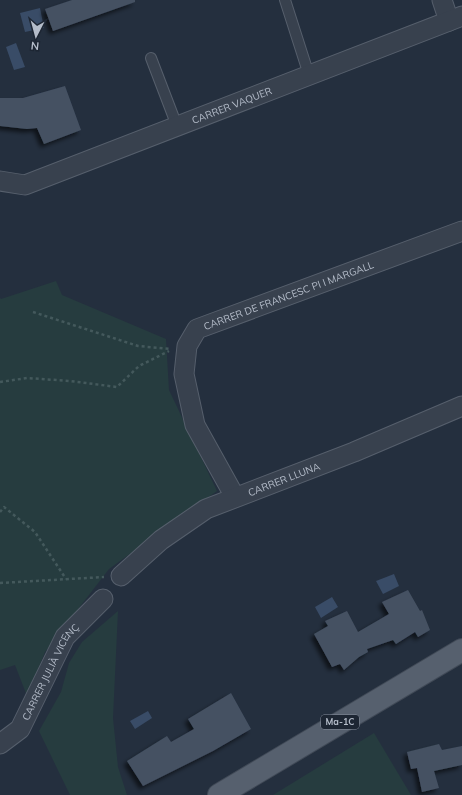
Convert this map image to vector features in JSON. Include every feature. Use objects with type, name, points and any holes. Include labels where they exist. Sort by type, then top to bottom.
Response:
[{"type":"main road","name":"Ma-1C","points":[[219,795],[462,650]]},
{"type":"street","points":[[442,0],[456,19]]},
{"type":"street","name":"CARRER VAQUER","points":[[0,181],[25,185],[456,19]]},
{"type":"street","name":"CARRER DE FRANCESC PI I MARGALL","points":[[235,497],[195,425],[184,374],[187,346],[197,329],[462,231]]},
{"type":"street","name":"CARRER LLUNA","points":[[121,576],[161,540],[206,508],[354,452],[462,406]]},
{"type":"street","name":"CARRER JULIÀ VICENÇ","points":[[0,744],[20,729],[65,637],[103,599]]},
{"type":"lane","points":[[285,0],[309,75]]},
{"type":"lane","points":[[151,58],[177,126]]},
{"type":"path","points":[[0,382],[27,378],[70,381],[117,387],[140,366],[171,350],[138,346],[33,312]]},
{"type":"path","points":[[0,512],[4,507],[35,532],[66,580]]},
{"type":"path","points":[[0,583],[121,576]]},
{"type":"green space","points":[[56,281],[62,295],[166,339],[169,390],[217,491],[109,569],[45,652],[27,696],[15,665],[0,670],[0,298],[1,299]]},
{"type":"green space","points":[[118,611],[113,718],[118,767],[127,795],[70,795],[39,731],[61,692],[69,663],[82,642]]},
{"type":"green space","points":[[374,733],[411,795],[273,795]]},
{"type":"water","points":[[40,8],[44,28],[25,32],[20,13]]},
{"type":"water","points":[[16,43],[25,67],[14,70],[6,47]]},
{"type":"water","points":[[394,574],[399,586],[383,594],[376,581]]},
{"type":"water","points":[[332,597],[338,607],[321,618],[315,607]]},
{"type":"water","points":[[148,711],[152,718],[135,729],[130,721]]},
{"type":"building","points":[[72,0],[135,0],[135,2],[53,31],[45,9]]},
{"type":"building","points":[[65,86],[81,130],[44,144],[37,128],[27,129],[0,126],[0,98],[23,98]]},
{"type":"building","points":[[408,590],[420,611],[422,610],[430,630],[418,637],[415,632],[396,644],[393,640],[367,649],[368,652],[359,657],[344,670],[340,664],[332,667],[314,634],[328,626],[325,621],[347,611],[358,632],[389,614],[382,602]]},
{"type":"building","points":[[231,693],[251,729],[213,751],[143,786],[127,761],[167,736],[171,742],[194,729],[188,719]]},
{"type":"building","points":[[439,744],[442,750],[462,746],[462,765],[434,771],[439,788],[422,792],[417,768],[411,769],[407,752]]}]
